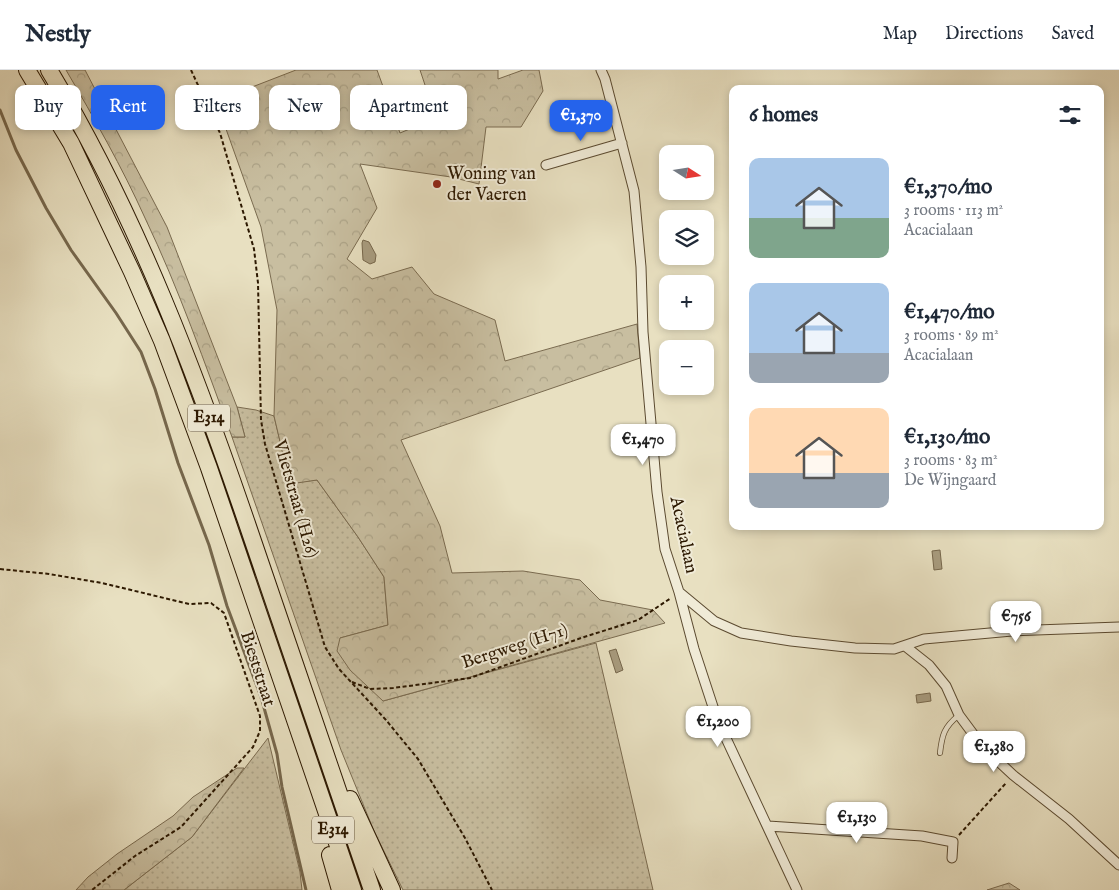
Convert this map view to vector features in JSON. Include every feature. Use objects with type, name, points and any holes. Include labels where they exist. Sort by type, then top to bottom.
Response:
[{"type":"highway","name":"E314","points":[[27,70],[71,144],[132,272],[162,341],[209,468],[353,890]]},
{"type":"highway","name":"E314","points":[[49,70],[87,137],[116,194],[151,269],[178,334],[227,464],[372,890]]},
{"type":"highway","points":[[313,771],[311,793],[340,890]]},
{"type":"highway","points":[[334,780],[352,801],[392,890]]},
{"type":"street","name":"Acacialaan","points":[[601,70],[634,191],[641,267],[643,332],[657,492],[666,549],[679,592],[714,621],[741,633],[855,648],[894,649],[924,639],[1012,631],[1119,627]]},
{"type":"street","points":[[546,164],[622,143]]},
{"type":"street","points":[[679,592],[694,649],[717,719],[797,890]]},
{"type":"street","points":[[907,645],[929,665],[946,686],[959,715],[982,746],[1013,775],[1070,819],[1119,865]]},
{"type":"street","points":[[768,826],[922,836],[953,842],[952,858]]},
{"type":"lane","points":[[940,753],[941,737],[949,723],[959,715]]},
{"type":"path","name":"Vlietstraat (H26)","points":[[190,70],[220,133],[254,249],[258,283],[261,420],[264,444],[325,647],[339,669],[418,759],[465,838],[492,890]]},
{"type":"path","name":"Bieststraat","points":[[0,569],[49,574],[102,583],[188,604],[211,603],[224,613],[260,716],[260,731],[253,747],[181,827],[135,856],[92,890]]},
{"type":"path","name":"Bergweg (H71)","points":[[350,681],[370,690],[470,678],[580,638],[638,620],[679,592]]},
{"type":"path","points":[[953,842],[999,790]]},
{"type":"green space","points":[[66,70],[85,70],[93,85],[91,85],[91,114],[81,96],[81,85],[75,85]]},
{"type":"green space","points":[[296,70],[377,70],[382,85],[350,85],[350,130],[399,130],[400,133],[407,130],[467,130],[467,85],[425,85],[420,70],[498,70],[498,79],[523,70],[539,70],[543,91],[521,127],[486,127],[479,184],[451,177],[360,164],[377,208],[347,259],[372,279],[412,267],[434,294],[495,320],[505,361],[637,324],[640,358],[401,440],[440,526],[452,573],[523,571],[580,580],[600,600],[653,610],[665,623],[383,701],[350,670],[337,651],[340,638],[388,625],[384,577],[317,480],[290,484],[274,416],[277,310],[261,227],[226,130],[259,130],[259,85],[257,85]]},
{"type":"green space","points":[[100,130],[116,130],[167,227],[237,407],[245,437],[232,437],[169,272],[117,161]]},
{"type":"green space","points":[[237,407],[256,410],[274,416],[290,483],[317,480],[384,577],[388,625],[340,638],[383,701],[596,643],[653,890],[403,890],[374,831],[341,750],[232,437],[245,437]]},
{"type":"green space","points":[[268,738],[300,872],[302,890],[124,890],[192,837]]},
{"type":"green space","points":[[237,768],[244,768],[192,837],[124,890],[76,890],[88,877],[117,854],[173,816],[193,797]]},
{"type":"green space","points":[[1009,883],[1020,890],[987,890]]},
{"type":"shaded area","points":[[363,240],[369,242],[376,255],[375,262],[370,264],[363,260]]},
{"type":"shaded area","points":[[940,550],[942,569],[934,570],[932,551]]},
{"type":"shaded area","points":[[616,649],[623,670],[616,673],[609,651]]},
{"type":"shaded area","points":[[930,693],[931,701],[917,703],[916,695]]},
{"type":"waterway","points":[[0,110],[16,150],[46,208],[71,250],[141,352],[155,389],[178,463],[209,545],[227,606],[261,697],[277,754],[282,787],[306,890]]},
{"type":"place","name":"Woning van der Vaeren","points":[[437,184]]}]
